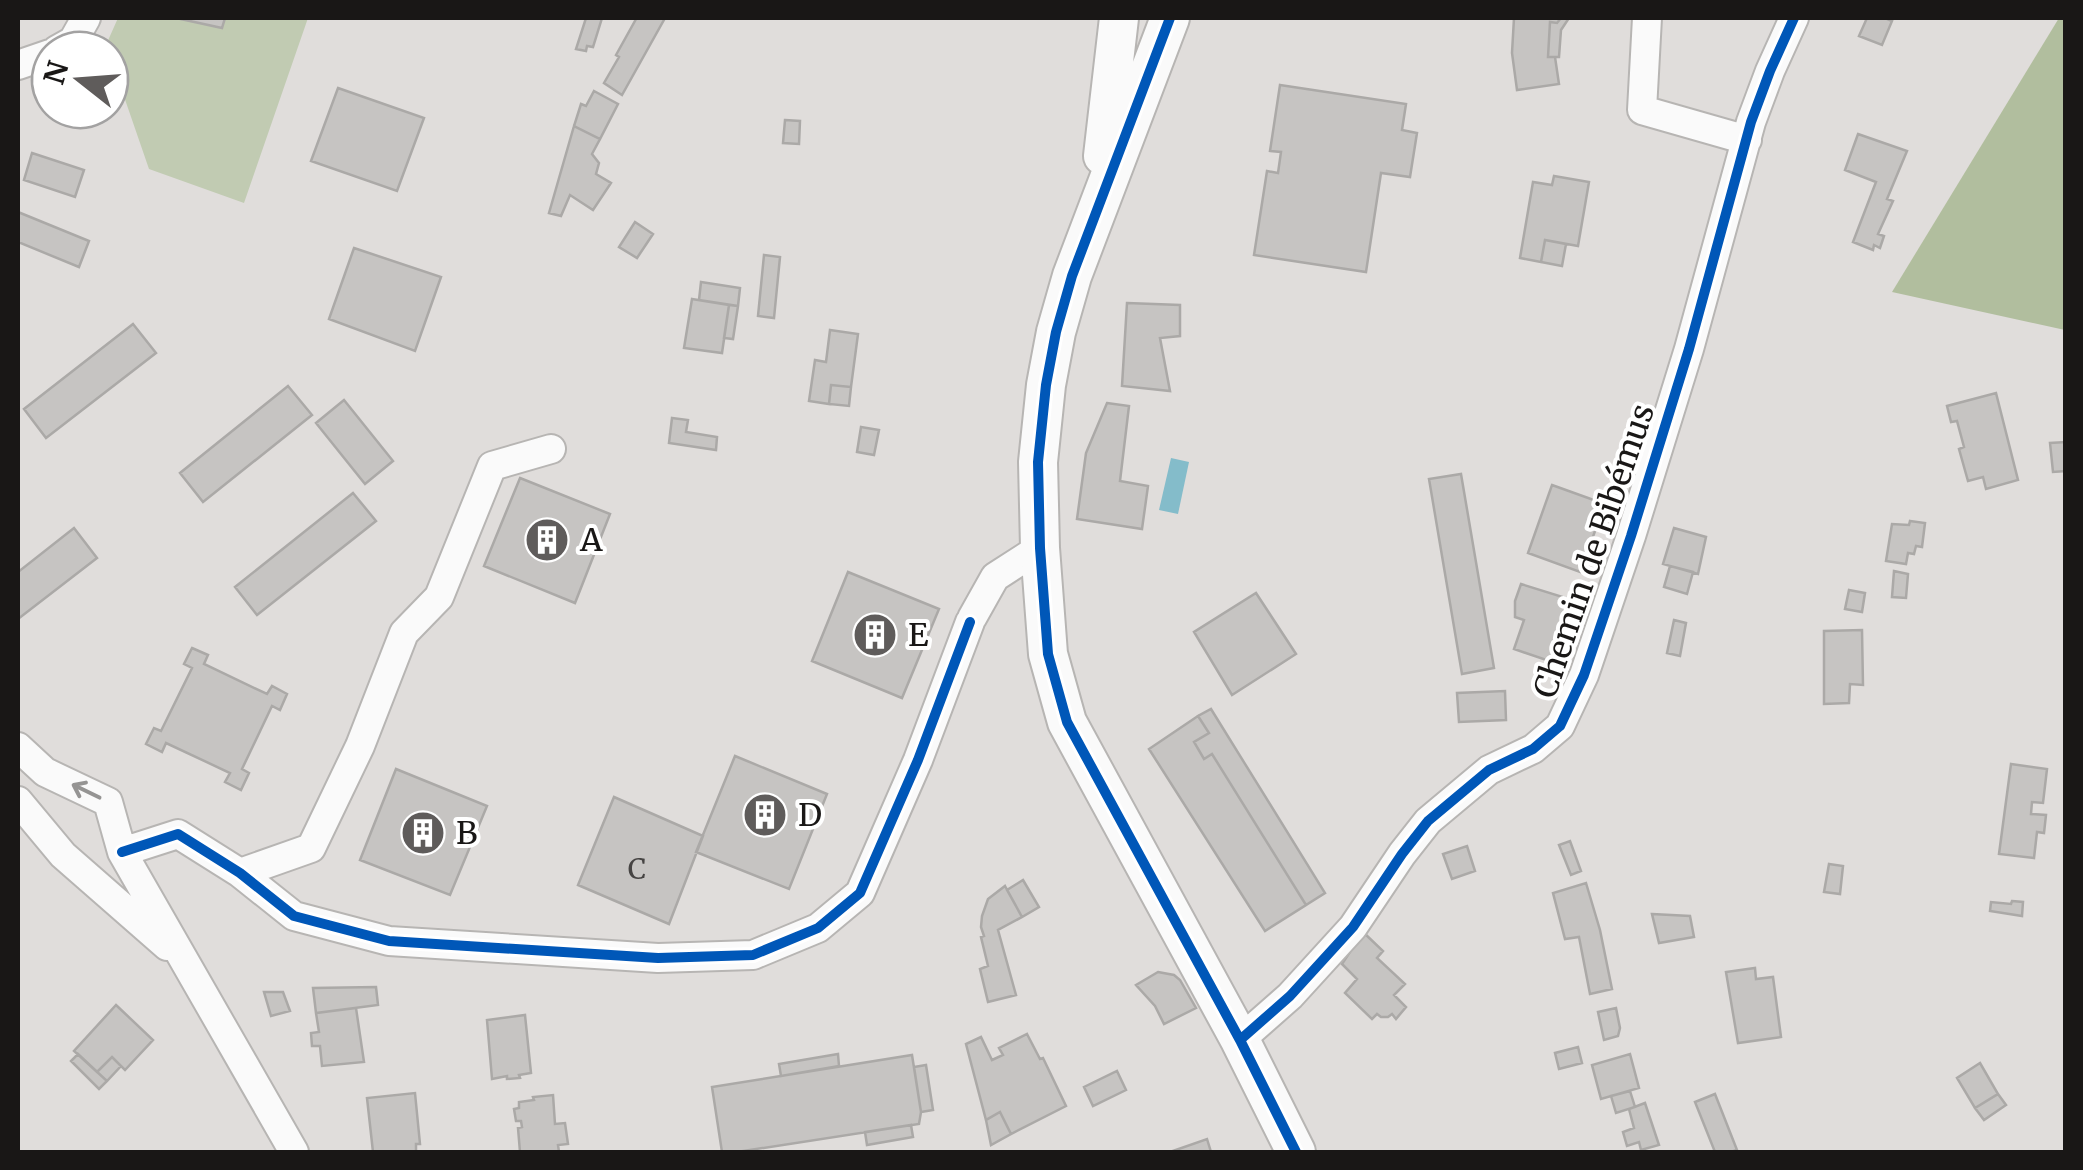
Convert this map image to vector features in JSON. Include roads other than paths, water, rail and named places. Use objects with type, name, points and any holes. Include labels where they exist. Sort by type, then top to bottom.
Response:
[{"type":"main road","points":[[1097,208],[1118,18]]},
{"type":"main road","points":[[1170,18],[1072,276],[1056,332],[1038,462],[1048,654],[1067,722],[1240,1040],[1296,1152]]},
{"type":"street","points":[[1647,18],[1642,110],[1747,140]]},
{"type":"street","name":"Chemin de Bibémus","points":[[1240,1040],[1290,996],[1353,927],[1428,821],[1489,770],[1533,749],[1560,726],[1584,676],[1637,518],[1747,140],[1770,71],[1794,18]]},
{"type":"street","points":[[240,873],[311,848],[360,746],[404,634],[439,598],[492,466],[551,448]]},
{"type":"street","points":[[122,852],[178,834],[240,873],[294,916],[389,941],[658,958],[754,955],[818,928],[860,893],[918,760],[971,620],[995,577],[1040,548]]},
{"type":"street","points":[[18,747],[46,772],[108,802],[122,852],[294,1152]]},
{"type":"street","points":[[18,801],[63,856],[184,961]]},
{"type":"water","points":[[1171,458],[1189,462],[1178,514],[1159,510]]},
{"type":"place","name":"A","points":[[547,540]]},
{"type":"place","name":"E","points":[[875,635]]},
{"type":"place","name":"D","points":[[765,815]]},
{"type":"place","name":"B","points":[[423,833]]}]
